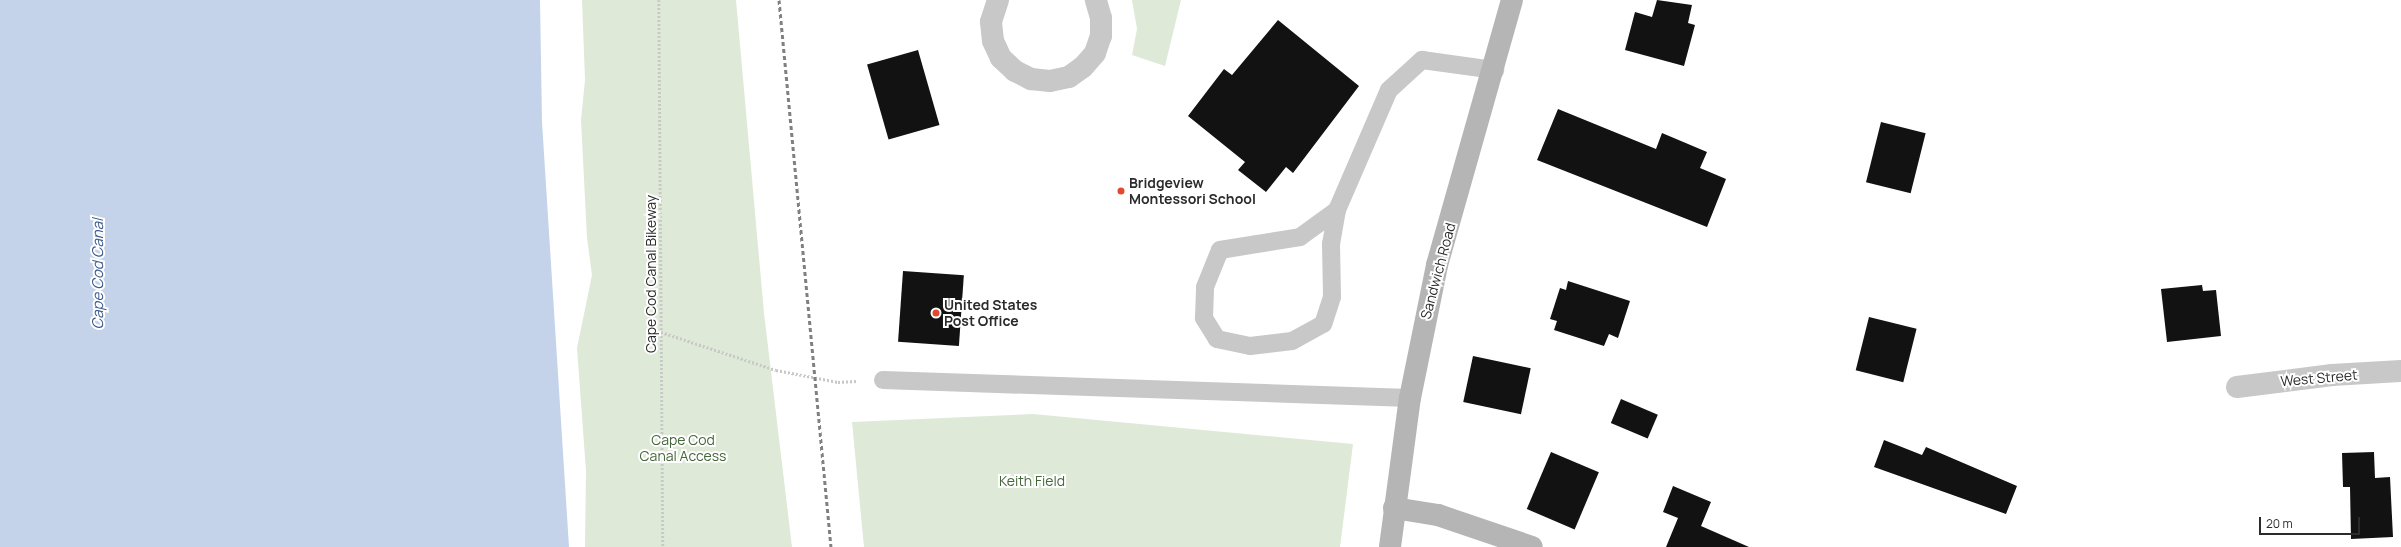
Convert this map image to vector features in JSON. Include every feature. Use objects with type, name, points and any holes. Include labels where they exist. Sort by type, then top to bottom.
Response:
[{"type":"main road","name":"Sandwich Road","points":[[1390,547],[1394,508],[1410,398],[1437,265],[1495,70],[1512,0]]},
{"type":"main road","points":[[1394,508],[1438,515],[1532,547]]},
{"type":"street","points":[[998,0],[991,22],[993,41],[1001,58],[1015,71],[1031,79],[1050,81],[1069,77],[1083,67],[1095,53],[1101,36],[1101,18],[1096,0]]},
{"type":"street","name":"West Street","points":[[2237,387],[2332,375],[2401,371]]},
{"type":"lane","points":[[1337,210],[1300,237],[1220,250],[1205,287],[1204,318],[1217,340],[1250,346],[1292,341],[1323,324],[1332,298],[1331,244],[1337,210],[1390,90],[1422,60],[1495,70]]},
{"type":"lane","points":[[883,380],[1410,398]]},
{"type":"path","name":"Cape Cod Canal Bikeway","points":[[659,0],[662,547]]},
{"type":"path","points":[[661,332],[776,370],[838,382],[883,380]]},
{"type":"green space","name":"Cape Cod Canal Access","points":[[582,0],[736,0],[764,313],[792,547],[585,547],[586,471],[577,348],[592,275],[587,238],[581,120],[585,80]]},
{"type":"green space","points":[[1132,0],[1181,0],[1165,66],[1132,55],[1137,29]]},
{"type":"green space","name":"Keith Field","points":[[1033,414],[1353,444],[1340,547],[864,547],[852,422]]},
{"type":"water","name":"Cape Cod Canal","points":[[0,0],[540,0],[542,122],[569,547],[0,547]]},
{"type":"building","points":[[1657,0],[1692,5],[1688,23],[1695,25],[1684,66],[1625,50],[1635,12],[1652,17]]},
{"type":"building","points":[[1278,20],[1359,86],[1293,173],[1286,167],[1266,192],[1238,170],[1245,162],[1188,116],[1224,69],[1232,75]]},
{"type":"building","points":[[918,50],[939,125],[889,140],[867,65]]},
{"type":"building","points":[[1558,109],[1656,149],[1662,133],[1707,152],[1700,168],[1726,179],[1707,227],[1537,160]]},
{"type":"building","points":[[1881,122],[1926,133],[1911,193],[1866,182]]},
{"type":"building","name":"United States Post Office","points":[[903,271],[964,275],[959,346],[898,342]]},
{"type":"building","points":[[1568,281],[1630,301],[1618,338],[1609,334],[1604,346],[1554,330],[1557,321],[1550,319],[1560,288],[1566,290]]},
{"type":"building","points":[[2202,285],[2203,291],[2216,290],[2221,336],[2167,342],[2161,289]]},
{"type":"building","points":[[1869,317],[1917,329],[1903,382],[1856,370]]},
{"type":"building","points":[[1473,356],[1531,368],[1521,414],[1463,402]]},
{"type":"building","points":[[1621,399],[1658,415],[1648,439],[1611,423]]},
{"type":"building","points":[[1884,440],[1922,455],[1926,447],[2017,486],[2006,514],[1874,467]]},
{"type":"building","points":[[1551,452],[1599,472],[1575,529],[1527,509]]},
{"type":"building","points":[[2374,452],[2375,478],[2390,477],[2393,537],[2351,539],[2350,487],[2343,487],[2342,453]]},
{"type":"building","points":[[1673,486],[1711,502],[1701,526],[1749,547],[1666,547],[1678,518],[1663,512]]},
{"type":"railway","points":[[779,0],[831,547]]},
{"type":"place","name":"Bridgeview Montessori School","points":[[1121,191]]},
{"type":"place","name":"United States Post Office","points":[[936,313]]}]
